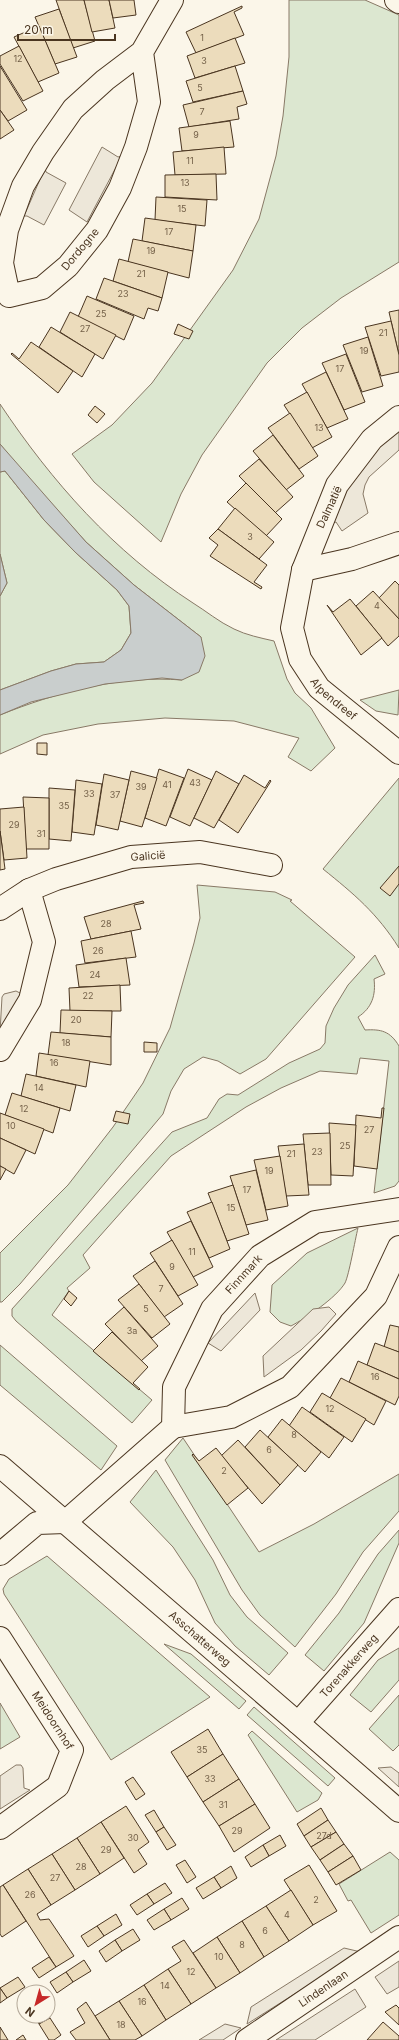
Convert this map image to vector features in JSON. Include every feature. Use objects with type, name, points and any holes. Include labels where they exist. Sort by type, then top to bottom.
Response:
[{"type":"street","name":"Dordogne","points":[[142,52],[149,102],[136,147],[120,188],[97,230],[68,266],[42,288],[9,296],[2,263],[7,230],[23,186],[42,152],[73,109],[105,80],[142,52],[172,0]]},
{"type":"street","name":"Dalmatië","points":[[292,628],[303,570],[337,485],[372,439],[399,417]]},
{"type":"street","points":[[303,570],[352,559],[399,543]]},
{"type":"street","name":"Alpendreef","points":[[292,628],[300,659],[319,688],[399,753]]},
{"type":"street","name":"Galicië","points":[[0,909],[29,890],[56,879],[131,857],[200,852],[271,865]]},
{"type":"street","points":[[0,1050],[30,1000],[44,942],[29,890]]},
{"type":"street","name":"Finnmark","points":[[173,1427],[174,1387],[212,1309],[260,1256],[315,1222],[399,1209]]},
{"type":"street","points":[[0,1554],[37,1523],[65,1522],[173,1427],[231,1417],[290,1387],[376,1296],[399,1247]]},
{"type":"street","name":"Asschatterweg","points":[[0,1466],[399,1811]]},
{"type":"street","name":"Torenakkerweg","points":[[298,1723],[399,1609]]},
{"type":"street","name":"Meidoornhof","points":[[0,1638],[72,1750],[58,1786],[0,1828]]},
{"type":"street","name":"Lindenlaan","points":[[247,2040],[399,1937]]},
{"type":"green space","points":[[289,0],[365,0],[399,15],[399,262],[341,298],[302,328],[267,363],[202,455],[181,494],[161,542],[94,482],[72,454],[112,425],[152,383],[233,270],[259,219],[276,156],[283,116],[289,57]]},
{"type":"green space","points":[[0,404],[41,461],[63,488],[86,514],[137,561],[164,583],[223,623],[243,633],[274,641],[287,679],[295,693],[311,708],[335,748],[311,771],[288,757],[299,738],[234,721],[165,718],[98,724],[43,735],[0,754],[0,715],[44,699],[90,687],[136,680],[182,680],[201,637],[134,585],[86,542],[15,463],[0,444]]},
{"type":"green space","points":[[5,471],[44,520],[75,552],[117,590],[129,606],[131,633],[121,650],[104,662],[76,664],[51,671],[0,690],[0,596],[7,583],[0,554],[0,472]]},
{"type":"green space","points":[[399,690],[398,715],[376,711],[360,700]]},
{"type":"green space","points":[[399,778],[399,948],[373,914],[345,887],[323,869]]},
{"type":"green space","points":[[197,885],[275,892],[292,900],[290,901],[355,957],[266,1059],[240,1074],[218,1061],[203,1057],[184,1069],[171,1091],[163,1114],[20,1284],[2,1302],[0,1302],[0,1253],[68,1185],[113,1127],[143,1083],[170,1028],[200,918]]},
{"type":"green space","points":[[375,955],[385,974],[374,979],[374,996],[372,1001],[367,1010],[358,1017],[365,1030],[385,1032],[396,1041],[399,1046],[399,1181],[395,1186],[374,1193],[389,1061],[360,1058],[357,1074],[320,1071],[281,1088],[246,1107],[171,1156],[83,1255],[90,1268],[67,1288],[69,1291],[52,1315],[152,1400],[132,1423],[16,1321],[12,1316],[12,1309],[172,1132],[207,1118],[219,1099],[227,1094],[238,1095],[289,1063],[320,1049],[325,1043],[326,1026],[334,1008],[348,985]]},
{"type":"green space","points":[[358,1228],[347,1279],[341,1289],[320,1307],[291,1326],[280,1322],[270,1312],[272,1285],[307,1253]]},
{"type":"green space","points":[[0,1345],[117,1446],[101,1470],[0,1385]]},
{"type":"green space","points":[[183,1438],[259,1552],[314,1524],[399,1474],[399,1511],[363,1552],[336,1594],[295,1647],[260,1615],[242,1590],[165,1460]]},
{"type":"green space","points":[[156,1470],[213,1560],[230,1595],[247,1617],[288,1653],[269,1675],[235,1646],[215,1623],[195,1580],[173,1547],[130,1502]]},
{"type":"green space","points":[[399,1530],[399,1543],[364,1623],[324,1671],[305,1655],[339,1613],[378,1554]]},
{"type":"green space","points":[[47,1556],[210,1697],[111,1760],[4,1594],[3,1589],[9,1579]]},
{"type":"green space","points":[[164,1644],[191,1654],[246,1701],[239,1709]]},
{"type":"green space","points":[[399,1648],[399,1680],[371,1712],[350,1695],[378,1660]]},
{"type":"green space","points":[[399,1695],[399,1745],[393,1751],[369,1729]]},
{"type":"green space","points":[[0,1703],[20,1737],[0,1749]]},
{"type":"green space","points":[[254,1707],[335,1778],[328,1786],[247,1715]]},
{"type":"green space","points":[[252,1731],[322,1793],[318,1800],[297,1812],[248,1735]]},
{"type":"green space","points":[[390,1852],[399,1860],[399,1915],[371,1933],[351,1900],[348,1901],[339,1884]]},
{"type":"shaded area","points":[[102,147],[118,157],[122,156],[87,222],[69,210]]},
{"type":"shaded area","points":[[45,168],[46,172],[66,183],[44,225],[27,216],[24,216]]},
{"type":"shaded area","points":[[399,428],[399,450],[369,477],[365,485],[363,494],[368,513],[342,531],[336,522],[332,523],[340,501],[352,482],[382,442]]},
{"type":"shaded area","points":[[0,444],[86,542],[134,585],[201,637],[205,656],[199,672],[182,680],[162,678],[105,684],[31,702],[0,715],[0,690],[51,671],[76,664],[104,662],[121,650],[131,633],[129,606],[117,590],[75,552],[44,520],[5,471],[0,472]]},
{"type":"shaded area","points":[[0,554],[7,583],[0,596]]},
{"type":"shaded area","points":[[16,991],[26,996],[0,1032],[2,997],[4,994]]},
{"type":"shaded area","points":[[255,1293],[260,1310],[221,1351],[208,1343]]},
{"type":"shaded area","points":[[329,1307],[336,1314],[321,1331],[301,1350],[264,1377],[263,1356],[313,1309]]},
{"type":"shaded area","points":[[16,1765],[21,1765],[23,1768],[24,1788],[30,1790],[0,1809],[0,1776]]},
{"type":"shaded area","points":[[391,1767],[399,1773],[399,1787],[378,1768]]},
{"type":"shaded area","points":[[344,1948],[361,1952],[247,2024],[251,2007]]},
{"type":"shaded area","points":[[399,1961],[399,1987],[387,1994],[375,1977]]},
{"type":"shaded area","points":[[355,1989],[366,2007],[315,2040],[276,2040]]},
{"type":"shaded area","points":[[225,2024],[241,2028],[223,2040],[199,2040]]},
{"type":"building","points":[[56,0],[84,0],[95,41],[73,48]]},
{"type":"building","points":[[84,0],[109,0],[115,28],[92,32]]},
{"type":"building","points":[[109,0],[134,0],[136,15],[113,18]]},
{"type":"building","points":[[242,6],[242,8],[234,12],[244,35],[196,53],[186,32]]},
{"type":"building","points":[[59,9],[77,57],[55,64],[35,17]]},
{"type":"building","points":[[39,26],[59,73],[38,82],[14,37]]},
{"type":"building","points":[[235,38],[245,63],[195,78],[187,56]]},
{"type":"building","points":[[19,46],[43,91],[23,101],[0,64],[0,56]]},
{"type":"building","points":[[0,66],[27,110],[8,121],[0,110]]},
{"type":"building","points":[[235,66],[243,91],[193,102],[186,81]]},
{"type":"building","points":[[243,91],[247,104],[237,107],[239,119],[189,127],[183,105]]},
{"type":"building","points":[[0,110],[14,130],[0,139]]},
{"type":"building","points":[[230,121],[234,147],[182,151],[179,128]]},
{"type":"building","points":[[224,147],[226,174],[175,175],[173,152]]},
{"type":"building","points":[[216,174],[217,200],[165,197],[165,175]]},
{"type":"building","points":[[156,197],[207,200],[205,226],[155,220]]},
{"type":"building","points":[[145,218],[196,225],[193,251],[142,241]]},
{"type":"building","points":[[133,239],[193,251],[189,278],[128,262]]},
{"type":"building","points":[[119,259],[168,272],[162,298],[113,281]]},
{"type":"building","points":[[104,278],[162,298],[158,311],[148,308],[144,319],[96,299]]},
{"type":"building","points":[[87,296],[134,316],[124,340],[78,317]]},
{"type":"building","points":[[399,310],[399,355],[389,312]]},
{"type":"building","points":[[70,312],[116,335],[103,359],[60,332]]},
{"type":"building","points":[[391,321],[399,355],[399,372],[381,376],[365,327]]},
{"type":"building","points":[[178,324],[193,331],[189,339],[174,334]]},
{"type":"building","points":[[51,327],[95,354],[82,377],[39,347]]},
{"type":"building","points":[[368,337],[383,386],[362,392],[343,345]]},
{"type":"building","points":[[31,342],[73,371],[58,393],[11,354],[12,353],[19,359]]},
{"type":"building","points":[[346,354],[365,402],[344,410],[322,363]]},
{"type":"building","points":[[326,372],[348,419],[327,428],[302,384]]},
{"type":"building","points":[[307,392],[332,437],[312,448],[284,405]]},
{"type":"building","points":[[95,406],[105,414],[97,423],[88,415]]},
{"type":"building","points":[[290,413],[318,456],[299,469],[268,428]]},
{"type":"building","points":[[273,435],[304,476],[286,490],[253,451]]},
{"type":"building","points":[[259,459],[293,497],[275,513],[239,476]]},
{"type":"building","points":[[246,483],[282,519],[266,536],[227,502]]},
{"type":"building","points":[[235,508],[274,542],[259,559],[218,529]]},
{"type":"building","points":[[218,529],[267,565],[254,582],[262,587],[261,589],[210,556],[218,545],[209,538]]},
{"type":"building","points":[[395,581],[399,585],[399,619],[379,598]]},
{"type":"building","points":[[373,591],[399,619],[399,636],[388,646],[356,606]]},
{"type":"building","points":[[350,599],[382,638],[361,655],[327,605],[333,612]]},
{"type":"building","points":[[37,743],[47,743],[47,755],[37,754]]},
{"type":"building","points":[[159,769],[184,778],[166,826],[145,818]]},
{"type":"building","points":[[188,769],[212,780],[190,826],[170,817]]},
{"type":"building","points":[[131,771],[157,778],[142,827],[120,821]]},
{"type":"building","points":[[216,771],[239,784],[214,828],[194,818]]},
{"type":"building","points":[[104,774],[129,780],[118,830],[96,825]]},
{"type":"building","points":[[244,775],[265,788],[270,780],[271,781],[238,833],[219,820]]},
{"type":"building","points":[[76,780],[102,784],[94,835],[72,832]]},
{"type":"building","points":[[49,788],[75,790],[71,841],[49,839]]},
{"type":"building","points":[[23,797],[49,798],[49,849],[26,849]]},
{"type":"building","points":[[24,807],[27,858],[4,860],[0,831],[0,809]]},
{"type":"building","points":[[0,831],[5,869],[0,870]]},
{"type":"building","points":[[399,866],[399,884],[390,896],[380,888]]},
{"type":"building","points":[[143,901],[144,903],[134,905],[141,929],[91,939],[84,917]]},
{"type":"building","points":[[131,931],[136,957],[85,963],[81,941]]},
{"type":"building","points":[[126,958],[130,985],[79,987],[76,965]]},
{"type":"building","points":[[120,985],[121,1011],[70,1011],[69,988]]},
{"type":"building","points":[[61,1010],[112,1011],[111,1037],[60,1033]]},
{"type":"building","points":[[51,1032],[111,1037],[111,1065],[48,1055]]},
{"type":"building","points":[[144,1042],[157,1043],[157,1052],[144,1052]]},
{"type":"building","points":[[39,1053],[90,1061],[86,1087],[36,1076]]},
{"type":"building","points":[[26,1074],[76,1085],[70,1111],[21,1096]]},
{"type":"building","points":[[12,1093],[60,1108],[53,1133],[5,1115]]},
{"type":"building","points":[[382,1108],[384,1108],[377,1169],[354,1166],[356,1115],[381,1118]]},
{"type":"building","points":[[116,1111],[130,1114],[128,1124],[113,1121]]},
{"type":"building","points":[[0,1113],[44,1129],[35,1154],[0,1138]]},
{"type":"building","points":[[329,1123],[356,1125],[353,1176],[331,1175]]},
{"type":"building","points":[[330,1133],[331,1185],[308,1185],[303,1134]]},
{"type":"building","points":[[0,1138],[26,1150],[14,1174],[0,1166]]},
{"type":"building","points":[[304,1144],[309,1195],[286,1196],[278,1146]]},
{"type":"building","points":[[280,1156],[288,1206],[266,1210],[254,1160]]},
{"type":"building","points":[[0,1166],[6,1169],[0,1180]]},
{"type":"building","points":[[256,1170],[268,1220],[246,1225],[230,1176]]},
{"type":"building","points":[[233,1185],[249,1234],[227,1241],[208,1193]]},
{"type":"building","points":[[212,1202],[230,1249],[209,1258],[187,1212]]},
{"type":"building","points":[[191,1221],[213,1267],[193,1277],[167,1232]]},
{"type":"building","points":[[172,1240],[198,1285],[178,1296],[150,1253]]},
{"type":"building","points":[[155,1261],[183,1304],[164,1317],[133,1276]]},
{"type":"building","points":[[139,1284],[170,1324],[152,1338],[118,1300]]},
{"type":"building","points":[[69,1291],[77,1298],[71,1306],[64,1299]]},
{"type":"building","points":[[124,1307],[158,1346],[141,1361],[105,1324]]},
{"type":"building","points":[[390,1325],[399,1327],[399,1352],[384,1347]]},
{"type":"building","points":[[112,1332],[148,1367],[133,1383],[140,1389],[139,1390],[93,1351]]},
{"type":"building","points":[[375,1343],[399,1352],[399,1379],[367,1365]]},
{"type":"building","points":[[358,1361],[399,1379],[399,1396],[395,1405],[349,1382]]},
{"type":"building","points":[[341,1378],[386,1401],[374,1425],[330,1398]]},
{"type":"building","points":[[322,1393],[366,1419],[352,1442],[310,1412]]},
{"type":"building","points":[[302,1407],[344,1437],[329,1458],[289,1426]]},
{"type":"building","points":[[282,1419],[321,1452],[305,1472],[268,1437]]},
{"type":"building","points":[[260,1430],[298,1465],[280,1485],[245,1447]]},
{"type":"building","points":[[238,1440],[280,1485],[262,1504],[221,1456]]},
{"type":"building","points":[[216,1448],[248,1488],[227,1505],[192,1455],[193,1454],[199,1461]]},
{"type":"building","points":[[208,1729],[223,1754],[187,1777],[171,1752]]},
{"type":"building","points":[[223,1754],[239,1779],[203,1802],[187,1777]]},
{"type":"building","points":[[133,1777],[145,1794],[136,1800],[125,1782]]},
{"type":"building","points":[[239,1779],[255,1804],[219,1826],[203,1802]]},
{"type":"building","points":[[255,1804],[270,1828],[234,1852],[219,1826]]},
{"type":"building","points":[[126,1806],[149,1842],[138,1850],[147,1864],[134,1873],[101,1822]]},
{"type":"building","points":[[321,1808],[328,1820],[304,1836],[297,1824]]},
{"type":"building","points":[[154,1810],[164,1827],[156,1832],[145,1815]]},
{"type":"building","points":[[328,1820],[336,1832],[311,1847],[304,1836]]},
{"type":"building","points":[[101,1822],[124,1858],[100,1874],[77,1838]]},
{"type":"building","points":[[164,1827],[176,1845],[167,1850],[156,1832]]},
{"type":"building","points":[[336,1832],[344,1844],[320,1860],[311,1847]]},
{"type":"building","points":[[280,1835],[286,1846],[269,1856],[263,1845]]},
{"type":"building","points":[[77,1838],[100,1874],[75,1890],[52,1854]]},
{"type":"building","points":[[344,1844],[353,1856],[328,1872],[320,1860]]},
{"type":"building","points":[[263,1845],[269,1856],[251,1867],[245,1857]]},
{"type":"building","points":[[52,1854],[75,1890],[51,1905],[28,1869]]},
{"type":"building","points":[[353,1856],[361,1870],[336,1885],[328,1872]]},
{"type":"building","points":[[185,1860],[196,1877],[187,1883],[176,1865]]},
{"type":"building","points":[[309,1865],[337,1911],[313,1925],[284,1880]]},
{"type":"building","points":[[231,1866],[237,1878],[221,1888],[214,1877]]},
{"type":"building","points":[[28,1869],[51,1905],[37,1914],[40,1920],[49,1919],[74,1956],[56,1967],[3,1885]]},
{"type":"building","points":[[214,1877],[221,1888],[203,1899],[196,1888]]},
{"type":"building","points":[[165,1883],[172,1893],[154,1904],[147,1894]]},
{"type":"building","points":[[3,1885],[26,1921],[2,1937],[0,1934],[0,1887]]},
{"type":"building","points":[[291,1890],[313,1925],[289,1941],[266,1906]]},
{"type":"building","points":[[147,1894],[154,1904],[137,1915],[130,1905]]},
{"type":"building","points":[[182,1898],[189,1909],[171,1920],[164,1909]]},
{"type":"building","points":[[266,1906],[289,1941],[264,1957],[242,1921]]},
{"type":"building","points":[[164,1909],[171,1920],[154,1930],[147,1920]]},
{"type":"building","points":[[116,1914],[122,1925],[104,1936],[97,1926]]},
{"type":"building","points":[[242,1921],[264,1957],[240,1973],[217,1937]]},
{"type":"building","points":[[97,1926],[104,1936],[88,1947],[81,1936]]},
{"type":"building","points":[[133,1929],[140,1940],[122,1951],[115,1940]]},
{"type":"building","points":[[217,1937],[240,1973],[216,1988],[193,1953]]},
{"type":"building","points":[[115,1940],[122,1951],[106,1962],[99,1951]]},
{"type":"building","points":[[184,1940],[216,1988],[191,2004],[168,1969],[181,1961],[172,1947]]},
{"type":"building","points":[[49,1957],[56,1967],[39,1978],[32,1968]]},
{"type":"building","points":[[84,1960],[91,1971],[73,1982],[66,1972]]},
{"type":"building","points":[[168,1969],[191,2004],[166,2020],[144,1985]]},
{"type":"building","points":[[66,1972],[73,1982],[57,1993],[56,1984],[51,1984],[50,1982]]},
{"type":"building","points":[[18,1977],[23,1984],[16,1984],[16,1992],[7,1998],[0,1988]]},
{"type":"building","points":[[144,1985],[166,2020],[142,2036],[119,2001]]},
{"type":"building","points":[[0,1988],[7,1998],[0,2003]]},
{"type":"building","points":[[119,2001],[142,2036],[135,2040],[110,2040],[95,2016]]},
{"type":"building","points":[[86,2002],[110,2040],[76,2040],[70,2032],[85,2023],[77,2009]]},
{"type":"building","points":[[396,2005],[399,2008],[399,2025],[385,2012]]},
{"type":"building","points":[[383,2022],[399,2036],[399,2040],[367,2040]]},
{"type":"building","points":[[39,2024],[54,2024],[61,2035],[54,2040],[49,2040]]},
{"type":"building","points":[[0,2027],[8,2040],[0,2040]]},
{"type":"building","points":[[23,2035],[26,2040],[16,2040]]}]
